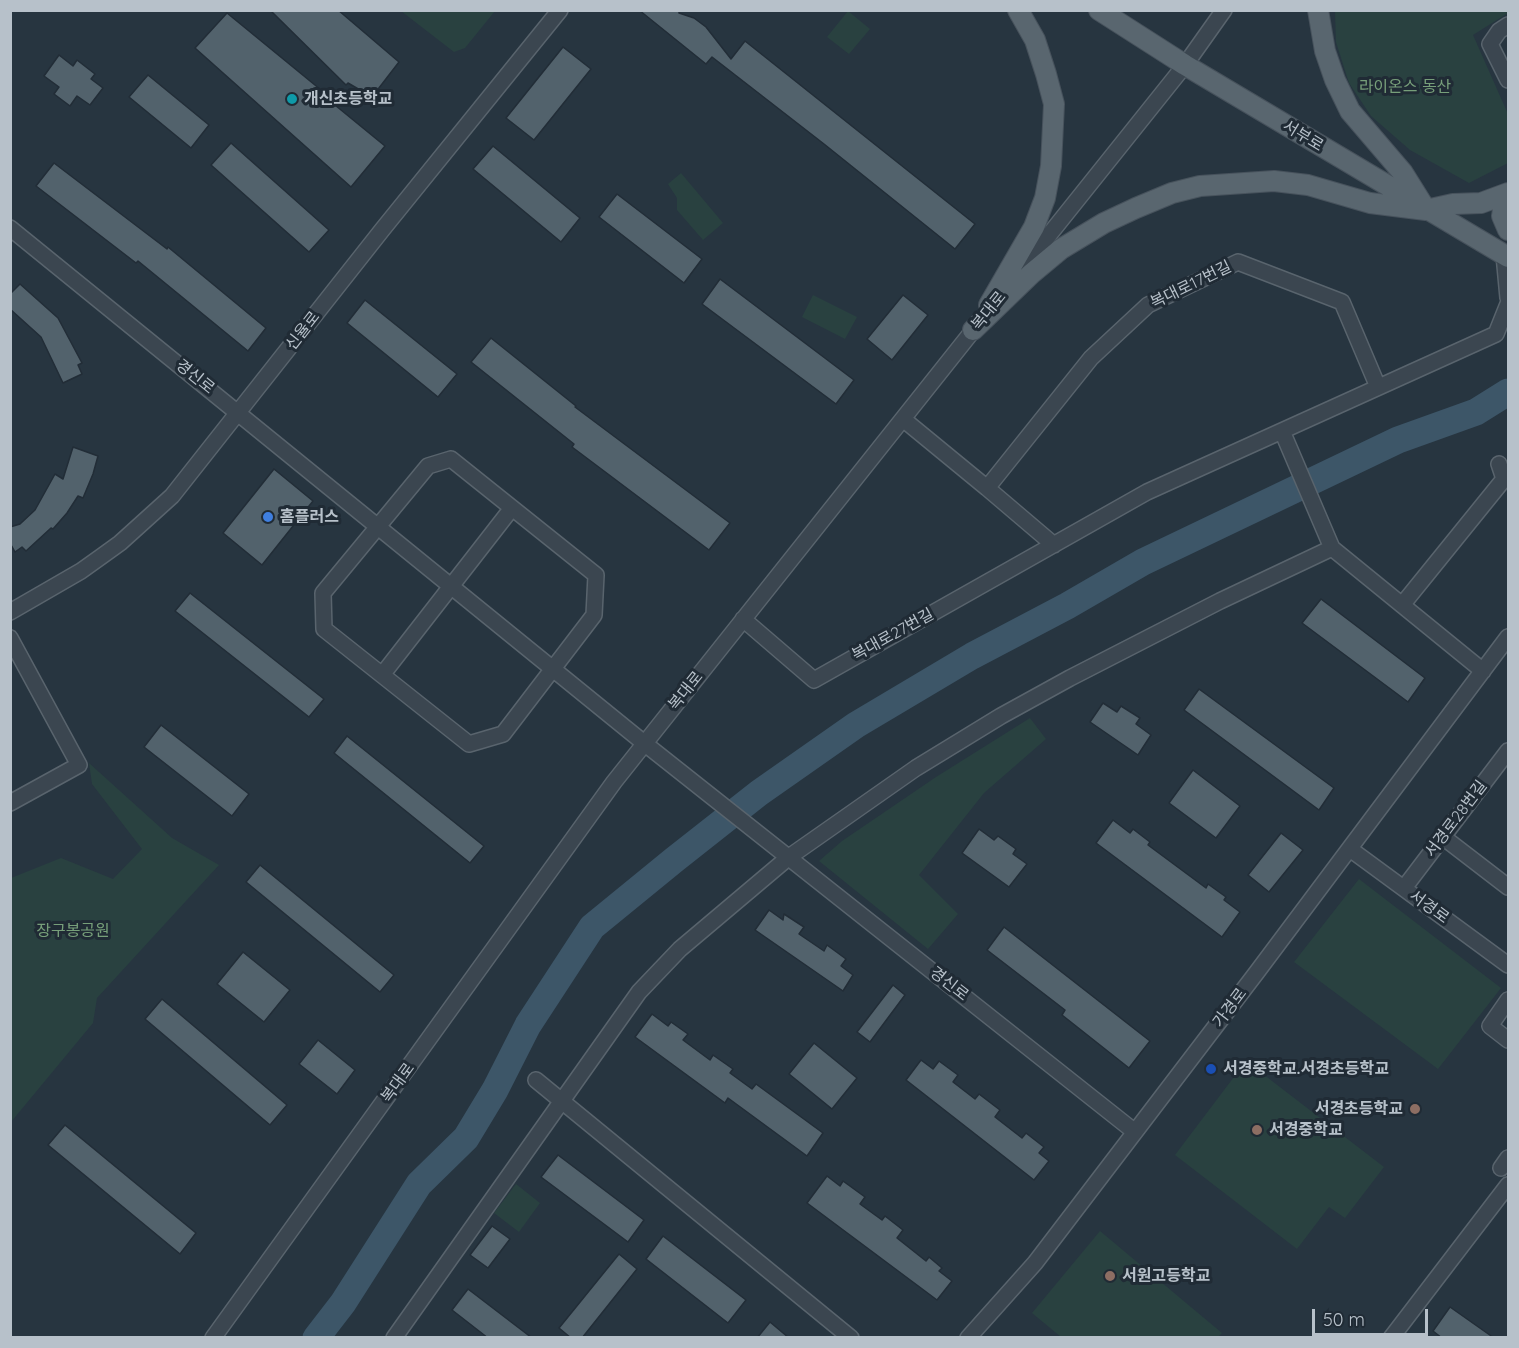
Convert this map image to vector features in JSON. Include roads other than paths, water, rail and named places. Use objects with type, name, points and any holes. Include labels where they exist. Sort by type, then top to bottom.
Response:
[{"type":"main road","points":[[973,330],[1034,227],[1045,198],[1051,166],[1054,104],[1035,40],[1018,10]]},
{"type":"main road","name":"서부로","points":[[1099,10],[1185,65],[1506,256]]},
{"type":"main road","points":[[1318,10],[1325,51],[1335,80],[1350,111],[1403,173],[1426,210]]},
{"type":"main road","points":[[973,330],[1060,249],[1104,223],[1172,193],[1200,186],[1274,181],[1308,185],[1370,203],[1426,210],[1453,204],[1480,202],[1509,193]]},
{"type":"main road","points":[[1509,198],[1504,204],[1502,216],[1509,230]]},
{"type":"street","name":"복대로","points":[[213,1338],[607,791],[1185,65],[1224,10]]},
{"type":"street","name":"신율로","points":[[10,612],[81,571],[120,543],[172,496],[556,12]]},
{"type":"street","points":[[1509,25],[1498,31],[1490,44],[1509,80]]},
{"type":"street","name":"경신로","points":[[10,228],[644,743],[1135,1132]]},
{"type":"street","points":[[1506,256],[1509,298]]},
{"type":"street","name":"복대로17번길","points":[[987,488],[1091,358],[1148,305],[1238,262],[1342,302],[1378,387]]},
{"type":"street","points":[[903,419],[1054,545],[1147,492],[1496,334],[1509,304]]},
{"type":"street","points":[[1282,431],[1332,548],[1483,671]]},
{"type":"street","points":[[451,459],[596,575],[594,615],[503,734],[469,744],[324,628],[323,593],[378,526],[428,466],[451,459]]},
{"type":"street","points":[[1402,605],[1504,479],[1498,464]]},
{"type":"street","points":[[382,675],[512,508]]},
{"type":"street","name":"복대로27번길","points":[[743,619],[814,680],[1054,545]]},
{"type":"street","points":[[394,1338],[639,992],[680,949],[789,857],[916,768],[1001,716],[1220,600],[1332,548]]},
{"type":"street","name":"가경로","points":[[968,1338],[1035,1263],[1509,637]]},
{"type":"street","points":[[10,638],[79,765],[10,803]]},
{"type":"street","name":"서경로28번길","points":[[1404,888],[1509,751]]},
{"type":"street","points":[[1443,837],[1509,887]]},
{"type":"street","name":"서경로","points":[[1350,849],[1509,964]]},
{"type":"street","points":[[1508,1002],[1490,1026],[1509,1040]]},
{"type":"street","points":[[536,1080],[850,1338]]},
{"type":"street","points":[[1391,1338],[1509,1185]]},
{"type":"waterway","points":[[316,1338],[343,1303],[419,1184],[466,1138],[495,1090],[528,1025],[592,927],[674,860],[759,793],[856,725],[972,656],[1067,606],[1143,562],[1398,440],[1476,412],[1508,392]]},
{"type":"place","name":"개신초등학교","points":[[292,99]]},
{"type":"place","name":"홈플러스","points":[[268,517]]},
{"type":"place","name":"서경중학교.서경초등학교","points":[[1211,1069]]},
{"type":"place","name":"서경초등학교","points":[[1415,1109]]},
{"type":"place","name":"서경중학교","points":[[1257,1130]]},
{"type":"place","name":"서원고등학교","points":[[1110,1276]]},
{"type":"park label","name":"라이온스 동산","points":[[1405,87]]},
{"type":"park label","name":"장구봉공원","points":[[73,931]]}]
